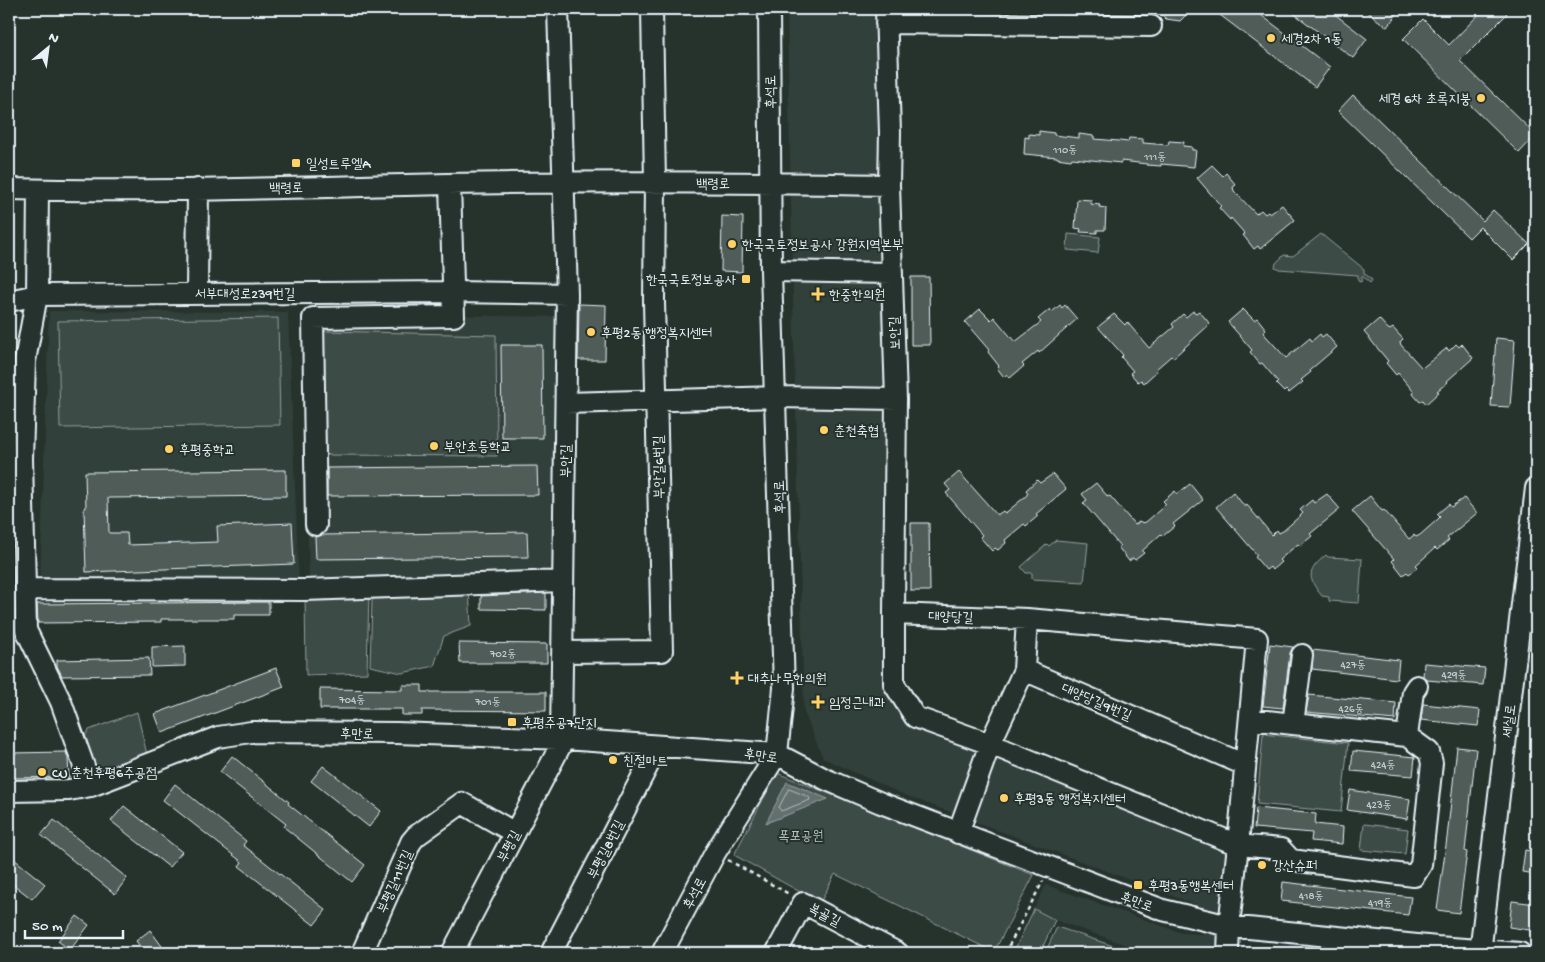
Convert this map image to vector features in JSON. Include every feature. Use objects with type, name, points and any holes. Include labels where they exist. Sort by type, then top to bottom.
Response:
[{"type":"street","points":[[558,9],[562,184]]},
{"type":"street","points":[[652,9],[655,183]]},
{"type":"street","name":"후석로","points":[[662,953],[715,853],[777,754],[784,688],[772,272],[769,9]]},
{"type":"street","name":"보안길","points":[[894,614],[896,399],[886,16],[1070,17],[1151,26]]},
{"type":"street","name":"백령로","points":[[9,189],[198,189],[450,184],[771,182],[889,185]]},
{"type":"street","name":"부안길6번길","points":[[563,652],[662,651],[654,302],[655,183]]},
{"type":"street","points":[[316,525],[313,318],[454,316],[450,184]]},
{"type":"street","name":"부안길","points":[[562,184],[567,294],[562,739]]},
{"type":"street","points":[[197,294],[198,189]]},
{"type":"street","points":[[38,190],[37,295],[25,361],[22,459],[26,630],[61,702],[91,786]]},
{"type":"street","points":[[772,272],[892,273]]},
{"type":"street","name":"서부대성로239번길","points":[[9,301],[37,295],[453,292],[567,294]]},
{"type":"street","points":[[566,403],[777,397],[896,399]]},
{"type":"street","name":"세실로","points":[[1480,952],[1536,488]]},
{"type":"street","points":[[25,589],[304,590],[563,581]]},
{"type":"street","points":[[894,614],[894,684],[915,717],[990,744],[1238,844],[1280,849],[1291,860],[1414,876],[1421,865],[1432,763],[1429,752],[1408,736],[1250,719]]},
{"type":"street","name":"대양당길","points":[[894,614],[1027,619],[1257,639],[1228,953]]},
{"type":"street","points":[[958,833],[990,744],[1024,670],[1027,619]]},
{"type":"street","points":[[1294,724],[1302,655]]},
{"type":"street","name":"대양당길9번길","points":[[1024,670],[1245,765]]},
{"type":"street","points":[[1408,736],[1413,692],[1417,686]]},
{"type":"street","name":"후만로","points":[[9,791],[69,790],[91,786],[218,737],[252,732],[397,733],[562,739],[777,754],[826,779],[958,833],[1163,910],[1229,926],[1480,952],[1520,953]]},
{"type":"street","name":"부평길","points":[[452,953],[562,739]]},
{"type":"street","name":"부평길8번길","points":[[551,953],[658,746]]},
{"type":"street","name":"부평길11번길","points":[[362,953],[411,842],[416,836],[462,803],[515,833]]},
{"type":"street","name":"복골길","points":[[776,953],[803,903],[898,953]]},
{"type":"path","points":[[715,853],[803,903]]},
{"type":"path","points":[[1005,953],[1049,868]]},
{"type":"shaded area","points":[[787,9],[881,9],[887,390],[795,390]]},
{"type":"shaded area","name":"후평중학교","points":[[49,311],[288,312],[299,587],[40,586]]},
{"type":"shaded area","name":"부안초등학교","points":[[303,313],[566,317],[558,576],[309,585]]},
{"type":"shaded area","points":[[796,408],[886,410],[887,685],[891,702],[909,718],[1230,851],[1218,913],[902,794],[823,758],[804,712]]},
{"type":"shaded area","points":[[1046,885],[1182,933],[1218,935],[1216,953],[1150,953],[1055,920],[1034,909]]},
{"type":"green space","points":[[1068,234],[1100,237],[1098,253],[1067,250]]},
{"type":"green space","points":[[1321,234],[1364,269],[1364,273],[1372,280],[1370,283],[1362,276],[1361,282],[1358,281],[1358,275],[1279,269],[1275,267],[1276,263],[1284,255],[1293,256]]},
{"type":"green space","points":[[278,318],[280,425],[60,428],[58,321]]},
{"type":"green space","points":[[323,331],[496,335],[497,456],[326,455]]},
{"type":"green space","points":[[1056,540],[1088,543],[1084,582],[1032,579],[1032,573],[1026,573],[1021,567],[1047,544],[1049,546]]},
{"type":"green space","points":[[1326,555],[1328,557],[1362,559],[1359,603],[1329,601],[1329,597],[1322,596],[1313,584],[1311,574],[1316,565]]},
{"type":"green space","points":[[469,589],[471,626],[444,636],[434,666],[402,673],[370,666],[372,601],[381,590]]},
{"type":"green space","points":[[369,591],[367,673],[306,675],[305,592]]},
{"type":"green space","points":[[137,712],[148,759],[95,778],[79,744],[89,730]]},
{"type":"green space","points":[[1263,734],[1348,743],[1341,812],[1257,804]]},
{"type":"green space","name":"폭포공원","points":[[777,773],[1034,875],[994,952],[835,874],[820,903],[734,855]]},
{"type":"green space","points":[[1364,824],[1408,829],[1405,854],[1361,850]]},
{"type":"green space","points":[[1034,909],[1055,920],[1040,953],[1013,953]]},
{"type":"green space","points":[[1057,927],[1134,953],[1045,953]]},
{"type":"water","points":[[787,782],[828,799],[766,823]]},
{"type":"building","points":[[1156,9],[1192,9],[1180,21],[1166,19]]},
{"type":"building","name":"세경2차 1동","points":[[1212,9],[1253,9],[1330,67],[1315,87]]},
{"type":"building","points":[[1288,9],[1328,9],[1367,39],[1353,58]]},
{"type":"building","points":[[1363,9],[1401,9],[1387,27]]},
{"type":"building","name":"세경 6차 초록지붕","points":[[1484,9],[1502,9],[1507,14],[1460,61],[1536,135],[1519,153],[1403,39],[1423,19],[1449,45]]},
{"type":"building","name":"세경 6차 초록지붕","points":[[1353,95],[1483,221],[1493,210],[1529,244],[1513,260],[1480,227],[1469,238],[1338,111]]},
{"type":"building","points":[[1039,131],[1054,133],[1054,135],[1079,138],[1079,134],[1094,136],[1094,139],[1128,142],[1129,138],[1143,139],[1143,143],[1168,145],[1169,141],[1184,142],[1183,146],[1192,147],[1192,150],[1196,150],[1194,167],[1072,158],[1071,160],[1024,154],[1025,137],[1029,138],[1029,134],[1039,135]]},
{"type":"building","points":[[1212,165],[1223,176],[1226,173],[1236,185],[1233,187],[1234,191],[1256,214],[1261,210],[1265,214],[1268,212],[1270,214],[1282,205],[1295,220],[1260,249],[1258,246],[1254,249],[1243,235],[1245,234],[1219,208],[1221,206],[1197,178]]},
{"type":"building","points":[[1077,199],[1091,200],[1091,204],[1106,208],[1105,230],[1097,230],[1097,233],[1080,232],[1081,229],[1075,228]]},
{"type":"building","name":"한국국토정보공사 강원지역본부","points":[[722,216],[743,217],[742,272],[721,271]]},
{"type":"building","points":[[911,277],[929,277],[930,345],[911,345]]},
{"type":"building","name":"후평2동 행정복지센터","points":[[579,304],[606,305],[605,360],[578,360]]},
{"type":"building","points":[[1060,305],[1062,308],[1065,305],[1077,319],[1039,353],[1038,351],[1022,364],[1024,366],[1010,378],[1007,374],[1004,377],[997,368],[999,366],[988,352],[989,350],[965,322],[980,309],[991,320],[994,317],[1015,342],[1041,322],[1038,319],[1050,309],[1052,312]]},
{"type":"building","points":[[1243,309],[1254,320],[1257,318],[1266,329],[1264,331],[1265,335],[1286,358],[1310,338],[1312,341],[1320,334],[1322,337],[1326,334],[1337,347],[1310,370],[1311,372],[1301,380],[1303,382],[1289,393],[1286,390],[1284,392],[1276,384],[1278,382],[1262,363],[1260,364],[1250,352],[1252,350],[1228,322]]},
{"type":"building","points":[[1193,311],[1196,313],[1199,311],[1210,324],[1173,358],[1171,356],[1156,369],[1157,371],[1144,383],[1141,380],[1138,382],[1130,373],[1133,371],[1121,357],[1123,355],[1098,327],[1114,314],[1125,325],[1127,322],[1149,348],[1174,327],[1172,324],[1183,314],[1186,317]]},
{"type":"building","points":[[1379,319],[1390,330],[1393,328],[1403,339],[1400,342],[1401,345],[1422,368],[1447,348],[1449,351],[1456,344],[1459,347],[1462,344],[1473,358],[1447,381],[1437,391],[1439,392],[1426,404],[1423,400],[1420,402],[1398,373],[1396,375],[1386,363],[1388,361],[1364,332]]},
{"type":"building","points":[[1496,338],[1515,340],[1510,407],[1491,406]]},
{"type":"building","points":[[501,345],[542,345],[543,438],[502,438]]},
{"type":"building","points":[[537,466],[538,495],[327,496],[327,468]]},
{"type":"building","points":[[286,470],[286,496],[108,498],[109,533],[127,533],[128,545],[218,542],[217,526],[292,523],[294,564],[86,572],[85,472]]},
{"type":"building","points":[[959,472],[997,515],[1003,511],[1005,513],[1026,496],[1028,493],[1026,490],[1037,480],[1040,483],[1053,474],[1066,489],[1036,514],[1038,516],[1026,526],[1024,524],[1005,540],[1006,543],[998,550],[995,548],[992,551],[980,537],[982,535],[946,493],[950,490],[945,484]]},
{"type":"building","points":[[1096,483],[1135,525],[1140,521],[1142,523],[1146,522],[1166,504],[1163,501],[1175,491],[1177,494],[1190,484],[1203,500],[1173,524],[1175,526],[1163,536],[1161,534],[1142,551],[1144,553],[1135,560],[1133,558],[1129,561],[1118,547],[1120,546],[1083,503],[1087,500],[1082,494]]},
{"type":"building","points":[[1233,492],[1245,507],[1247,505],[1272,535],[1277,530],[1279,533],[1283,531],[1303,513],[1300,510],[1312,500],[1314,503],[1327,494],[1340,509],[1310,534],[1312,536],[1300,546],[1298,544],[1279,560],[1281,562],[1272,570],[1270,567],[1266,570],[1255,557],[1257,555],[1216,507]]},
{"type":"building","points":[[1370,496],[1409,539],[1414,535],[1416,537],[1420,535],[1440,517],[1437,514],[1449,504],[1451,507],[1464,498],[1477,513],[1447,538],[1449,540],[1437,550],[1435,548],[1416,565],[1418,567],[1409,574],[1407,572],[1403,575],[1392,561],[1394,559],[1352,511]]},
{"type":"building","points":[[911,523],[929,523],[930,591],[911,591]]},
{"type":"building","points":[[527,532],[528,557],[316,559],[315,537],[323,535]]},
{"type":"building","points":[[546,593],[546,610],[481,609],[481,596]]},
{"type":"building","points":[[269,602],[269,615],[234,615],[234,619],[161,619],[161,622],[38,623],[37,604]]},
{"type":"building","points":[[459,643],[547,644],[547,663],[460,663]]},
{"type":"building","points":[[1270,644],[1293,647],[1290,653],[1283,708],[1263,706]]},
{"type":"building","points":[[185,646],[185,666],[152,667],[152,647]]},
{"type":"building","points":[[1313,650],[1399,660],[1397,679],[1312,669]]},
{"type":"building","points":[[149,658],[150,675],[62,676],[57,666],[57,660]]},
{"type":"building","points":[[1424,663],[1485,668],[1483,685],[1427,680],[1423,676]]},
{"type":"building","points":[[276,668],[284,687],[162,733],[155,714]]},
{"type":"building","points":[[402,685],[422,685],[422,692],[546,692],[546,711],[422,710],[422,715],[402,715],[402,709],[320,709],[320,689],[402,690]]},
{"type":"building","points":[[1309,695],[1396,703],[1395,720],[1306,712]]},
{"type":"building","points":[[1423,704],[1480,710],[1478,726],[1421,720]]},
{"type":"building","points":[[1457,747],[1476,749],[1465,851],[1467,852],[1459,913],[1437,910]]},
{"type":"building","points":[[1353,751],[1415,757],[1413,776],[1351,771]]},
{"type":"building","points":[[66,752],[69,777],[11,778],[10,753]]},
{"type":"building","points":[[232,756],[289,802],[288,804],[365,865],[352,882],[284,827],[286,824],[220,772]]},
{"type":"building","points":[[323,766],[381,811],[369,827],[311,781]]},
{"type":"building","points":[[175,784],[246,841],[243,845],[326,910],[314,925],[239,866],[242,862],[163,800]]},
{"type":"building","points":[[1350,790],[1410,799],[1407,819],[1347,810]]},
{"type":"building","points":[[124,806],[182,852],[169,867],[111,821]]},
{"type":"building","points":[[1256,808],[1316,814],[1315,824],[1343,827],[1342,844],[1311,841],[1312,833],[1254,828]]},
{"type":"building","points":[[54,820],[127,878],[115,894],[41,835]]},
{"type":"building","points":[[1525,850],[1536,852],[1536,874],[1522,872]]},
{"type":"building","points":[[9,855],[45,884],[32,899],[9,881]]},
{"type":"building","points":[[1283,882],[1411,897],[1408,915],[1281,901]]},
{"type":"building","points":[[1512,901],[1536,904],[1536,931],[1509,927]]},
{"type":"building","points":[[77,916],[89,925],[70,950],[58,941]]},
{"type":"building","points":[[150,930],[167,953],[145,953],[136,941]]},
{"type":"place","name":"세경2차 1동","points":[[1271,38]]},
{"type":"place","name":"세경 6차 초록지붕","points":[[1481,98]]},
{"type":"place","name":"일성트루엘A","points":[[296,163]]},
{"type":"place","name":"한국국토정보공사 강원지역본부","points":[[732,244]]},
{"type":"place","name":"한국국토정보공사","points":[[746,279]]},
{"type":"place","name":"한중한의원","points":[[818,294]]},
{"type":"place","name":"후평2동 행정복지센터","points":[[591,332]]},
{"type":"place","name":"춘천축협","points":[[824,430]]},
{"type":"place","name":"부안초등학교","points":[[434,446]]},
{"type":"place","name":"후평중학교","points":[[169,449]]},
{"type":"place","name":"대추나무한의원","points":[[737,678]]},
{"type":"place","name":"임정근내과","points":[[818,702]]},
{"type":"place","name":"후평주공7단지","points":[[512,722]]},
{"type":"place","name":"친절마트","points":[[613,760]]},
{"type":"place","name":"CU 춘천후평6주공점","points":[[42,772]]},
{"type":"place","name":"후평3동 행정복지센터","points":[[1004,798]]},
{"type":"place","name":"강산슈퍼","points":[[1262,865]]},
{"type":"place","name":"후평3동행복센터","points":[[1138,885]]}]
